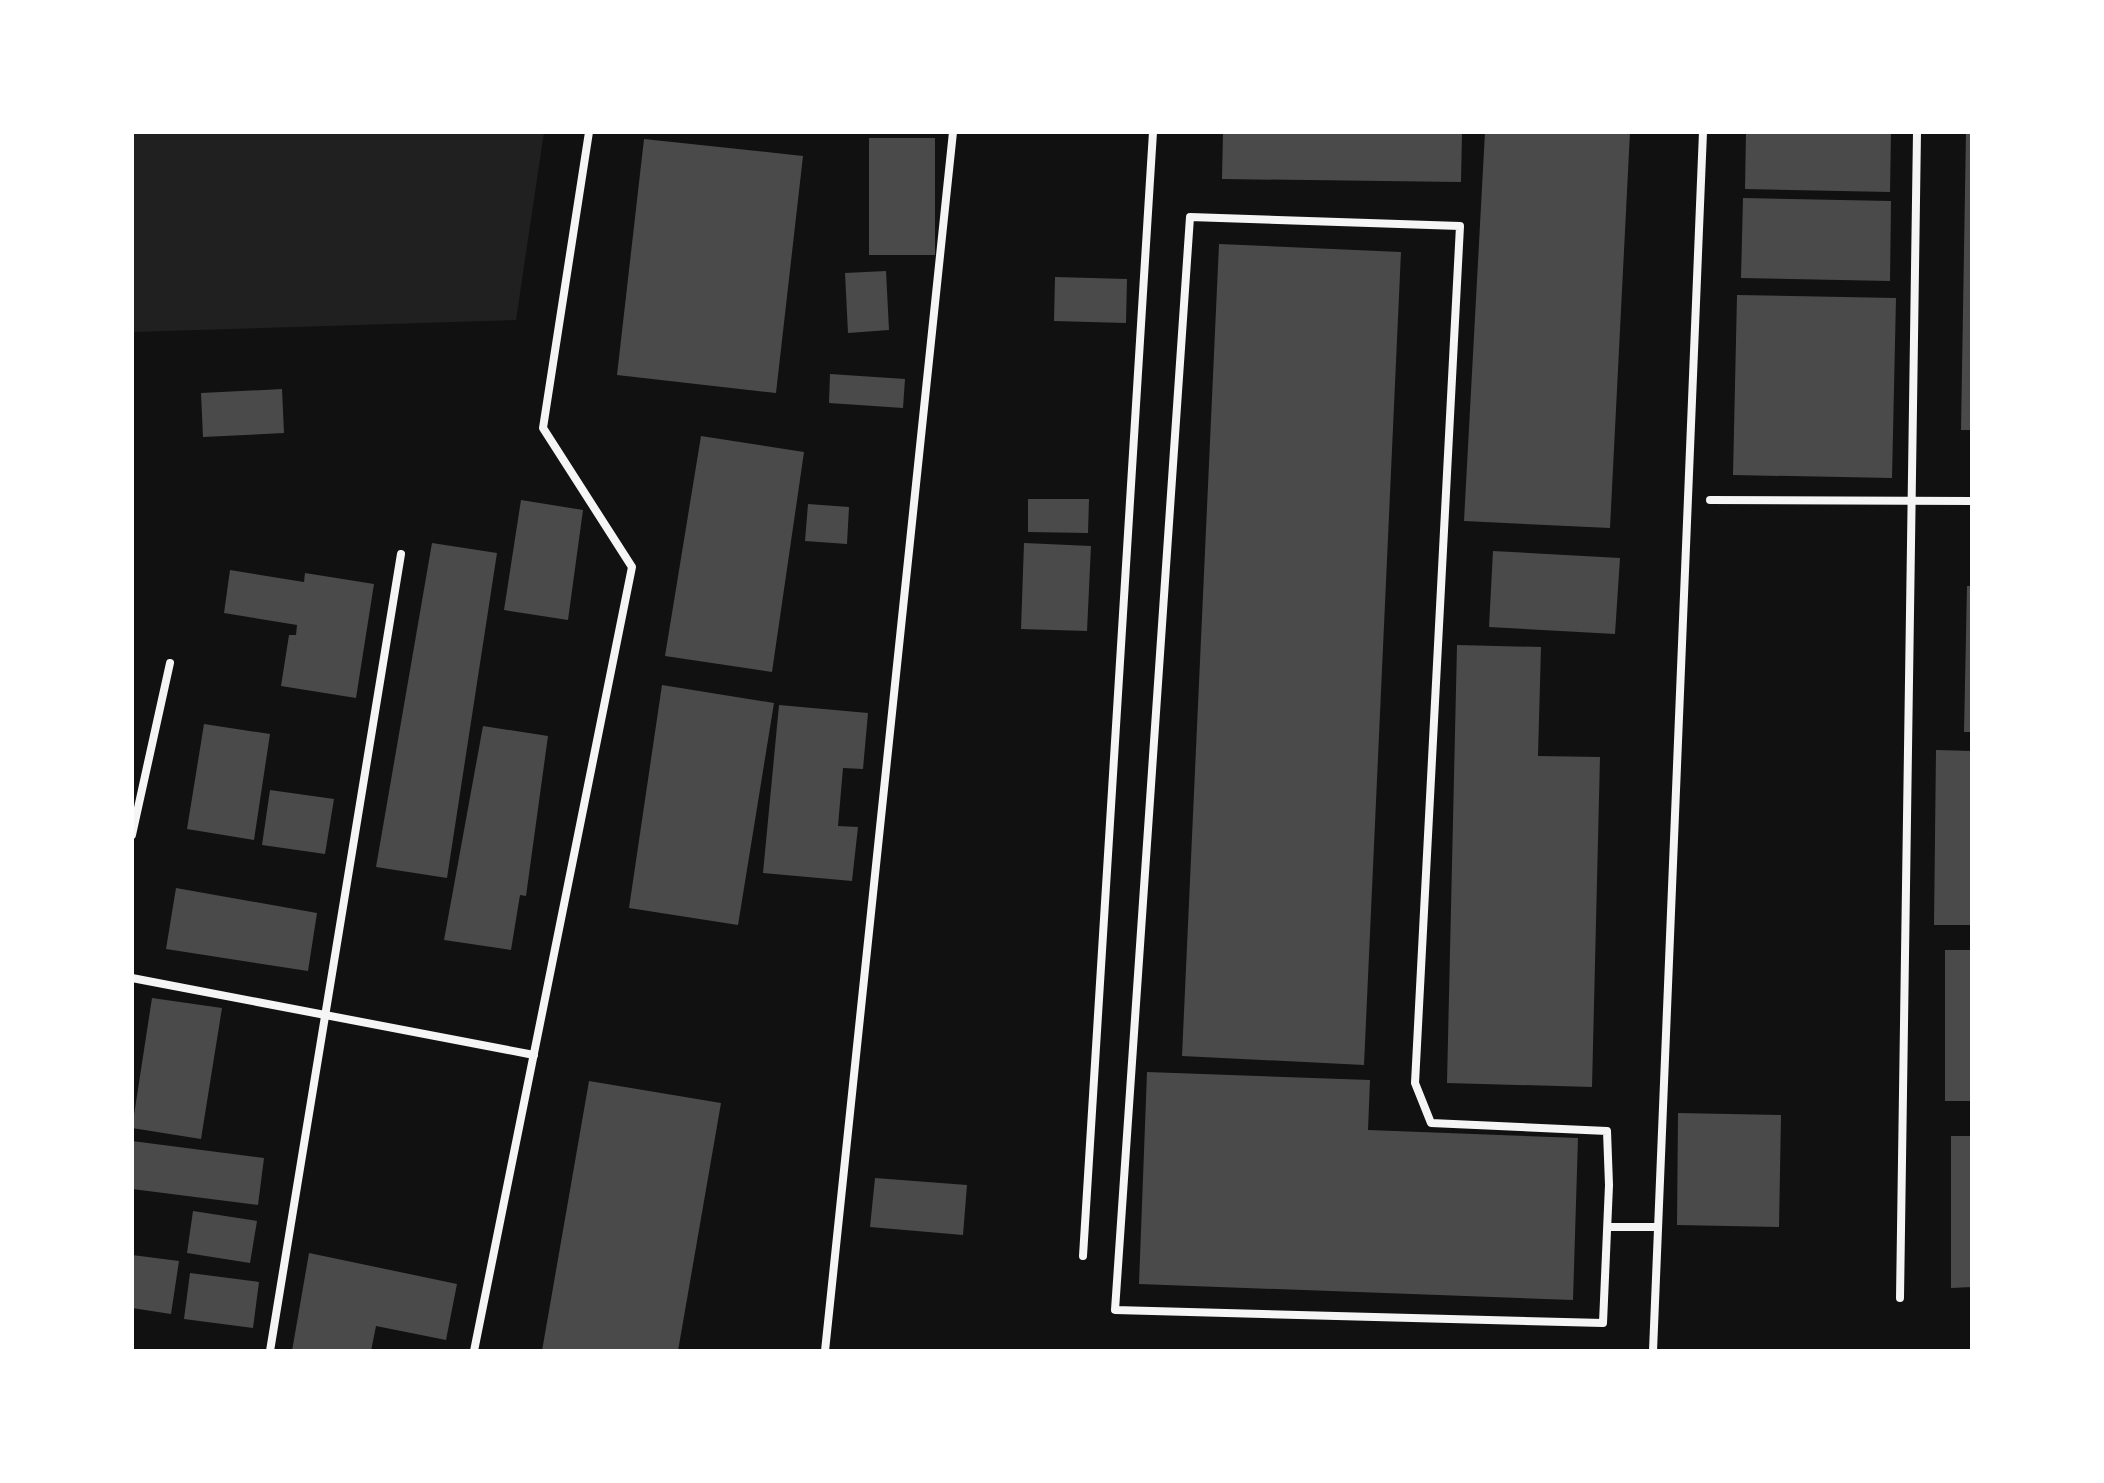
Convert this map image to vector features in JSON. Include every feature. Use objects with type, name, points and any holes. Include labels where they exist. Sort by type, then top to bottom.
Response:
[{"type":"street","points":[[474,1351],[632,567],[543,428],[589,132]]},
{"type":"street","points":[[825,1351],[953,132]]},
{"type":"street","points":[[1083,1256],[1153,132]]},
{"type":"street","points":[[1653,1351],[1703,132]]},
{"type":"street","points":[[1900,1298],[1917,132]]},
{"type":"street","points":[[1190,217],[1460,226],[1415,1083],[1431,1123],[1607,1131],[1608,1227],[1603,1323],[1115,1310],[1190,217]]},
{"type":"street","points":[[1710,500],[1972,501]]},
{"type":"street","points":[[270,1351],[401,554]]},
{"type":"street","points":[[132,835],[170,663]]},
{"type":"street","points":[[132,978],[534,1055]]},
{"type":"street","points":[[1608,1227],[1658,1227]]},
{"type":"shaded area","points":[[132,132],[544,132],[516,320],[132,332]]},
{"type":"building","points":[[1223,132],[1462,133],[1461,182],[1222,179]]},
{"type":"building","points":[[1485,132],[1630,132],[1610,528],[1464,521]]},
{"type":"building","points":[[1746,132],[1891,132],[1890,192],[1745,189]]},
{"type":"building","points":[[1966,132],[1972,132],[1972,430],[1961,430]]},
{"type":"building","points":[[869,138],[935,138],[935,255],[869,255]]},
{"type":"building","points":[[644,139],[803,156],[776,393],[617,375]]},
{"type":"building","points":[[1743,198],[1891,201],[1890,281],[1741,278]]},
{"type":"building","points":[[1219,244],[1401,252],[1364,1065],[1182,1056]]},
{"type":"building","points":[[886,271],[889,330],[848,333],[845,273]]},
{"type":"building","points":[[1055,277],[1127,279],[1126,323],[1054,321]]},
{"type":"building","points":[[1737,295],[1896,298],[1892,478],[1733,475]]},
{"type":"building","points":[[830,374],[905,379],[903,408],[829,403]]},
{"type":"building","points":[[282,389],[284,433],[203,437],[201,393]]},
{"type":"building","points":[[701,436],[804,452],[772,672],[665,656]]},
{"type":"building","points":[[1028,499],[1089,499],[1088,533],[1028,532]]},
{"type":"building","points":[[521,500],[583,510],[568,620],[504,610]]},
{"type":"building","points":[[808,504],[849,507],[847,544],[805,541]]},
{"type":"building","points":[[432,543],[497,553],[447,878],[376,867]]},
{"type":"building","points":[[1024,543],[1091,546],[1087,631],[1021,629]]},
{"type":"building","points":[[1493,551],[1620,558],[1615,634],[1489,627]]},
{"type":"building","points":[[230,570],[304,582],[305,573],[374,584],[356,698],[281,686],[289,635],[296,635],[297,625],[224,613]]},
{"type":"building","points":[[1967,586],[1972,586],[1972,732],[1964,732]]},
{"type":"building","points":[[1457,645],[1541,647],[1538,756],[1600,757],[1592,1087],[1447,1083]]},
{"type":"building","points":[[662,685],[774,703],[738,925],[629,908]]},
{"type":"building","points":[[779,705],[868,713],[863,769],[843,768],[838,826],[858,827],[852,881],[763,873]]},
{"type":"building","points":[[204,724],[270,734],[254,840],[187,829]]},
{"type":"building","points":[[483,726],[548,736],[526,896],[520,895],[511,950],[444,940]]},
{"type":"building","points":[[1936,750],[1972,751],[1972,925],[1934,925]]},
{"type":"building","points":[[270,790],[334,799],[325,854],[262,845]]},
{"type":"building","points":[[176,888],[317,913],[308,971],[166,949]]},
{"type":"building","points":[[1945,950],[1972,950],[1972,1101],[1945,1101]]},
{"type":"building","points":[[152,998],[222,1008],[201,1139],[132,1128]]},
{"type":"building","points":[[1147,1072],[1370,1080],[1368,1130],[1578,1138],[1573,1300],[1139,1284]]},
{"type":"building","points":[[589,1081],[721,1103],[678,1351],[542,1351]]},
{"type":"building","points":[[1678,1113],[1781,1115],[1779,1227],[1677,1225]]},
{"type":"building","points":[[1951,1136],[1972,1136],[1972,1287],[1951,1288]]},
{"type":"building","points":[[132,1141],[264,1158],[258,1205],[132,1189]]},
{"type":"building","points":[[875,1178],[967,1185],[963,1235],[870,1227]]},
{"type":"building","points":[[193,1211],[257,1221],[250,1263],[187,1253]]},
{"type":"building","points":[[309,1253],[457,1284],[446,1340],[376,1326],[371,1351],[292,1351]]},
{"type":"building","points":[[132,1255],[179,1261],[171,1314],[132,1308]]},
{"type":"building","points":[[190,1273],[259,1282],[253,1328],[184,1319]]}]
